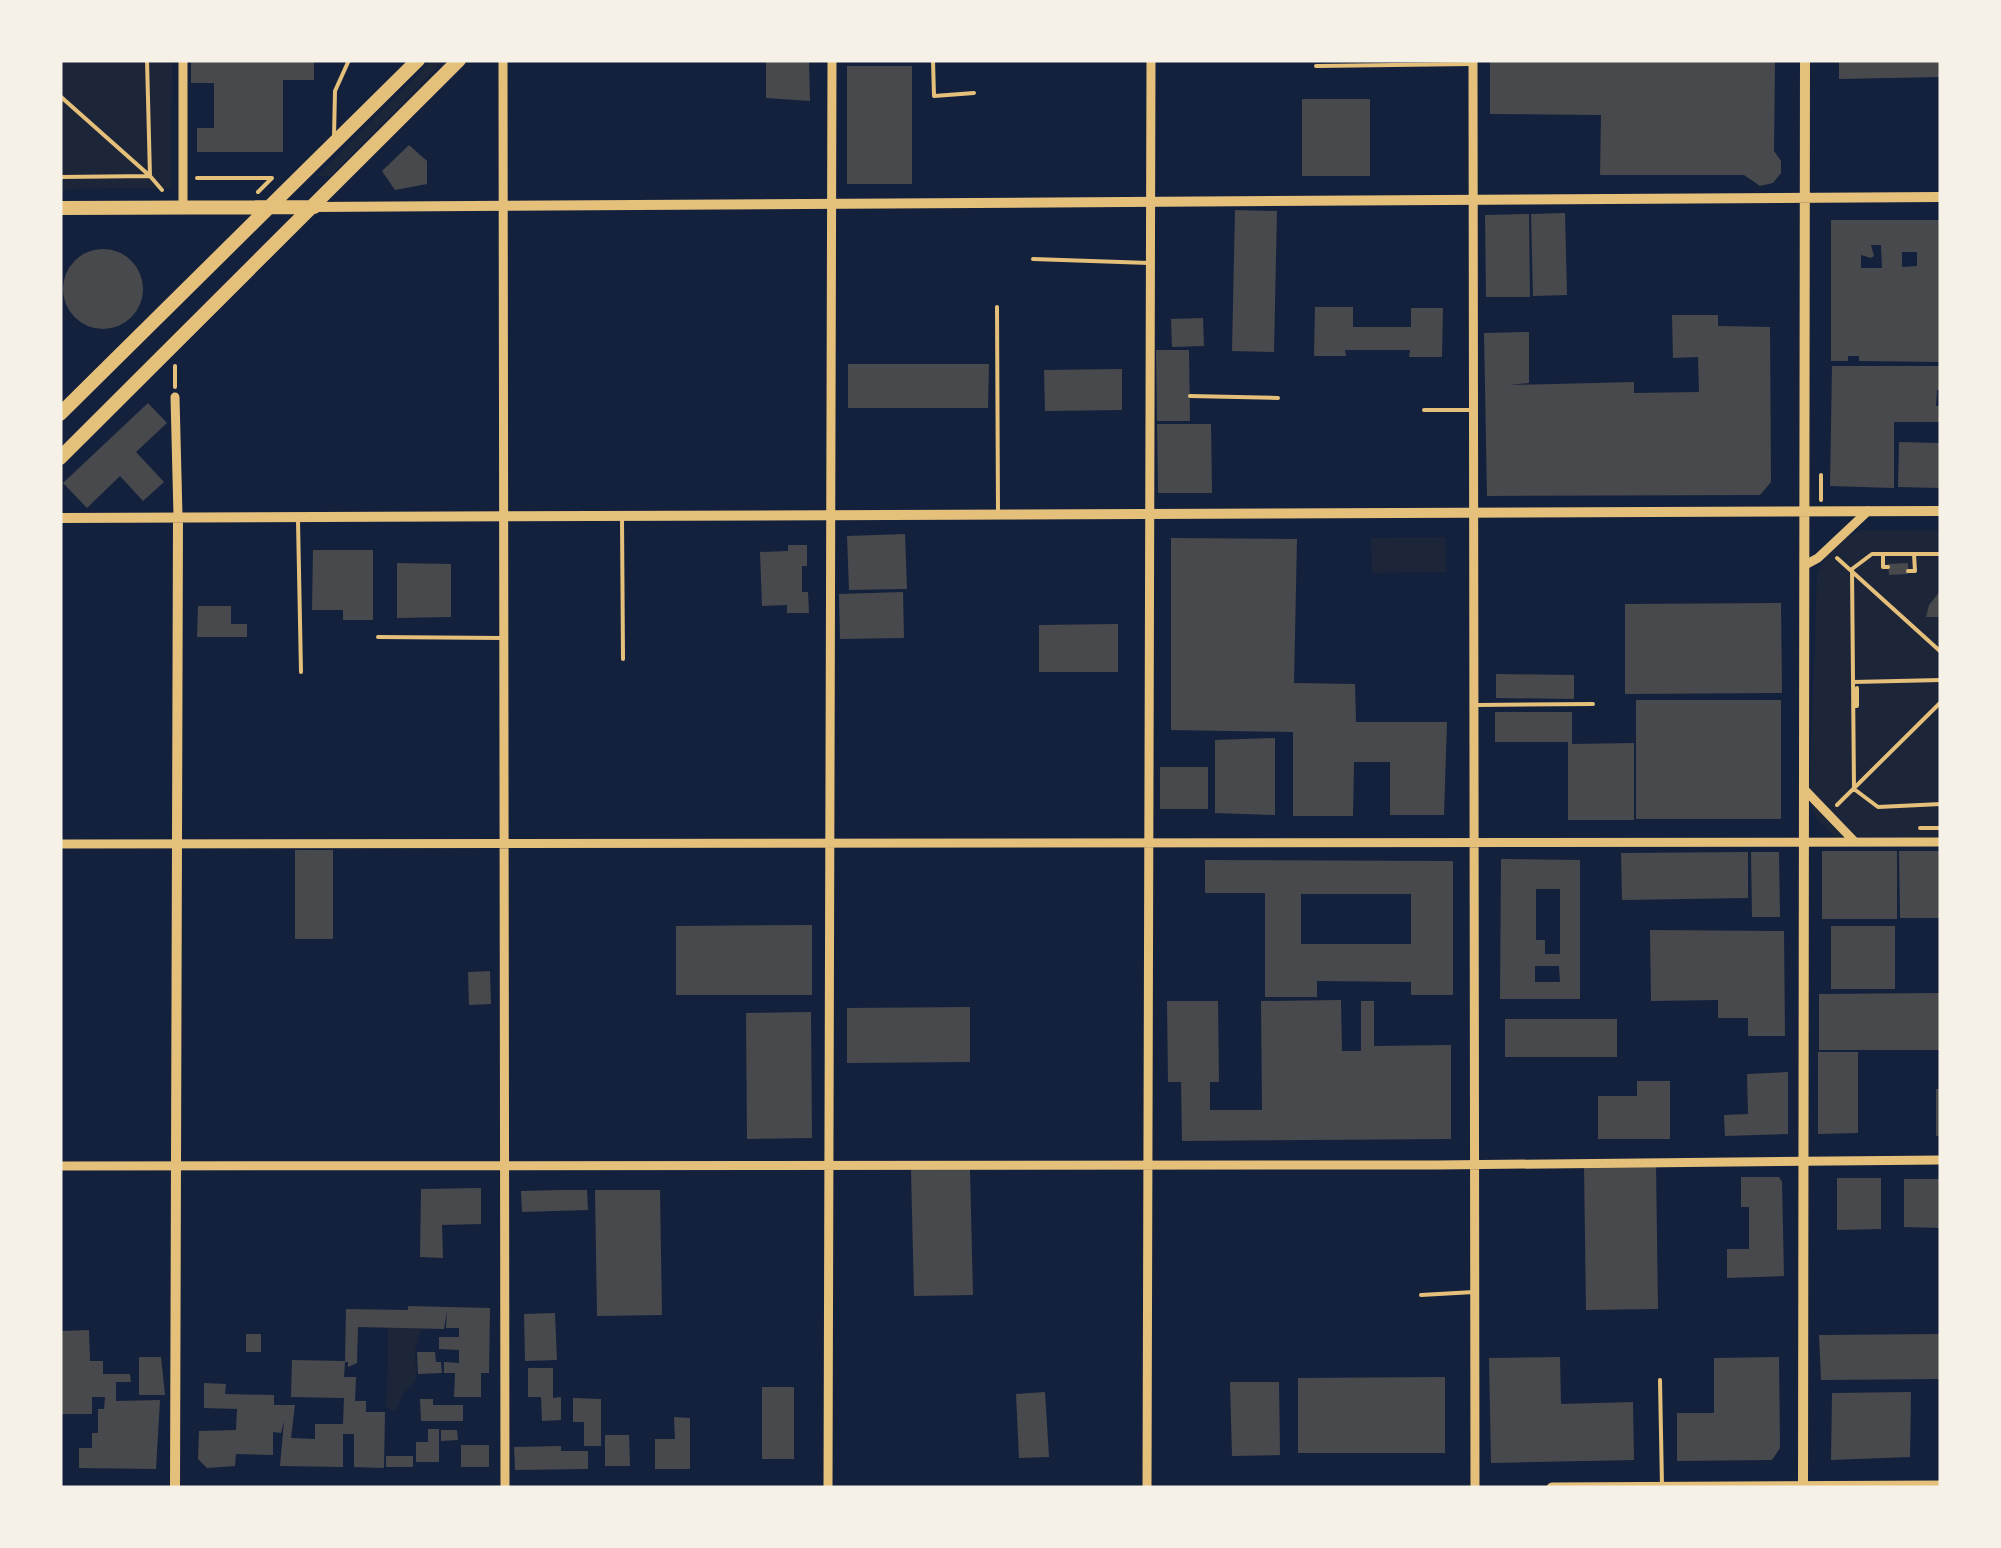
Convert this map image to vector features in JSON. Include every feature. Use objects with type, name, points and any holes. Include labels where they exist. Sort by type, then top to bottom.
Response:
[{"type":"main road","points":[[60,414],[418,60]]},
{"type":"main road","points":[[60,458],[460,60]]},
{"type":"main road","points":[[60,208],[183,200],[314,207]]},
{"type":"main road","points":[[1552,1488],[1941,1486]]},
{"type":"street","points":[[183,60],[183,200]]},
{"type":"street","points":[[502,60],[504,1488]]},
{"type":"street","points":[[828,1488],[832,60]]},
{"type":"street","points":[[1147,1488],[1151,60]]},
{"type":"street","points":[[1803,1486],[1805,60]]},
{"type":"street","points":[[1473,62],[1475,1488]]},
{"type":"street","points":[[314,207],[1941,197]]},
{"type":"street","points":[[174,1488],[176,397]]},
{"type":"street","points":[[1806,565],[1868,511]]},
{"type":"street","points":[[60,518],[1941,511]]},
{"type":"street","points":[[1804,790],[1855,842]]},
{"type":"street","points":[[60,844],[1941,842]]},
{"type":"street","points":[[60,1166],[1474,1165],[1941,1160]]},
{"type":"lane","points":[[328,151],[336,127],[337,82],[348,60]]},
{"type":"lane","points":[[933,60],[934,96],[974,93]]},
{"type":"lane","points":[[1316,66],[1473,62]]},
{"type":"lane","points":[[1033,260],[1149,263]]},
{"type":"lane","points":[[998,307],[998,514]]},
{"type":"lane","points":[[1190,396],[1278,398]]},
{"type":"lane","points":[[1424,410],[1472,410]]},
{"type":"lane","points":[[622,515],[623,660]]},
{"type":"lane","points":[[298,516],[300,672]]},
{"type":"lane","points":[[378,637],[502,638]]},
{"type":"lane","points":[[1473,705],[1593,704]]},
{"type":"lane","points":[[1920,828],[1941,828]]},
{"type":"lane","points":[[1421,1295],[1474,1292]]},
{"type":"lane","points":[[1660,1380],[1662,1486]]},
{"type":"path","points":[[148,60],[150,176]]},
{"type":"path","points":[[60,96],[164,192],[183,200],[189,192],[189,178],[272,178],[260,190]]},
{"type":"path","points":[[60,177],[150,176]]},
{"type":"path","points":[[175,365],[176,397]]},
{"type":"path","points":[[1827,550],[1941,652]]},
{"type":"path","points":[[1852,569],[1872,554],[1941,554]]},
{"type":"path","points":[[1883,554],[1883,567],[1888,566]]},
{"type":"path","points":[[1908,571],[1915,571],[1914,554]]},
{"type":"path","points":[[1852,569],[1854,789]]},
{"type":"path","points":[[1853,682],[1941,680]]},
{"type":"path","points":[[1853,706],[1857,706],[1857,688]]},
{"type":"path","points":[[1828,813],[1941,702]]},
{"type":"path","points":[[1854,789],[1878,807],[1941,804]]},
{"type":"shaded area","points":[[60,60],[172,60],[171,188],[60,189]]},
{"type":"shaded area","points":[[432,60],[445,60],[330,176],[317,176]]},
{"type":"shaded area","points":[[1862,530],[1941,531],[1941,838],[1836,837],[1819,821],[1809,799],[1817,579],[1833,549]]},
{"type":"shaded area","points":[[1445,537],[1446,572],[1372,573],[1371,538]]},
{"type":"shaded area","points":[[388,1328],[422,1328],[415,1350],[416,1380],[393,1411],[387,1408]]},
{"type":"building","points":[[191,60],[314,60],[314,80],[283,80],[283,152],[197,152],[197,128],[214,128],[214,83],[191,83]]},
{"type":"building","points":[[766,60],[809,60],[810,101],[766,98]]},
{"type":"building","points":[[1490,60],[1775,60],[1774,151],[1781,161],[1781,173],[1773,183],[1760,186],[1744,175],[1600,175],[1601,115],[1490,114]]},
{"type":"building","points":[[1839,60],[1941,60],[1941,77],[1839,79]]},
{"type":"building","points":[[847,66],[912,66],[912,184],[847,184]]},
{"type":"building","points":[[1302,99],[1370,99],[1370,176],[1302,176]]},
{"type":"building","points":[[409,145],[427,161],[427,184],[395,190],[382,171]]},
{"type":"building","points":[[1235,210],[1277,211],[1274,352],[1232,351]]},
{"type":"building","points":[[1565,213],[1567,295],[1533,296],[1531,214]]},
{"type":"building","points":[[1529,214],[1530,297],[1486,297],[1485,215]]},
{"type":"building","points":[[1831,220],[1941,220],[1941,362],[1859,361],[1859,356],[1831,361]],"holes":[[[1871,245],[1881,245],[1882,268],[1861,268],[1861,255],[1874,256]],[[1902,252],[1917,252],[1917,266],[1902,267]]]},
{"type":"building","points":[[103,249],[118,252],[131,261],[140,274],[140,304],[131,317],[118,326],[103,329],[88,326],[75,317],[66,304],[63,289],[66,274],[75,261],[88,252]]},
{"type":"building","points":[[1315,307],[1353,307],[1353,327],[1411,327],[1411,308],[1443,308],[1442,357],[1409,357],[1410,350],[1345,350],[1346,356],[1314,356]]},
{"type":"building","points":[[1672,315],[1718,315],[1718,326],[1770,327],[1771,482],[1760,495],[1487,496],[1484,333],[1529,332],[1529,383],[1509,385],[1634,382],[1634,393],[1699,392],[1698,357],[1673,358]]},
{"type":"building","points":[[1203,318],[1204,346],[1172,347],[1171,319]]},
{"type":"building","points":[[1156,350],[1189,350],[1190,421],[1157,421]]},
{"type":"building","points":[[848,364],[989,364],[988,408],[848,408]]},
{"type":"building","points":[[1832,366],[1941,366],[1936,406],[1941,406],[1941,422],[1894,422],[1894,488],[1830,486]]},
{"type":"building","points":[[1122,369],[1122,410],[1045,411],[1044,370]]},
{"type":"building","points":[[148,403],[167,423],[136,452],[164,482],[143,501],[120,476],[87,508],[63,483]]},
{"type":"building","points":[[1157,424],[1211,424],[1212,493],[1158,493]]},
{"type":"building","points":[[1899,442],[1941,443],[1941,488],[1898,487]]},
{"type":"building","points":[[905,534],[907,589],[849,590],[847,536]]},
{"type":"building","points":[[1171,538],[1297,539],[1294,683],[1355,684],[1356,722],[1447,722],[1444,815],[1390,815],[1390,762],[1354,762],[1353,816],[1293,816],[1293,732],[1171,730]]},
{"type":"building","points":[[788,545],[807,545],[802,592],[808,592],[809,613],[787,613],[787,605],[762,606],[760,552],[788,551]]},
{"type":"building","points":[[313,550],[373,550],[373,620],[343,620],[343,610],[312,610]]},
{"type":"building","points":[[397,563],[451,564],[451,617],[397,618]]},
{"type":"building","points":[[1908,563],[1908,574],[1889,575],[1888,564]]},
{"type":"building","points":[[1941,590],[1941,617],[1926,617],[1929,605]]},
{"type":"building","points":[[903,592],[904,638],[840,639],[839,594]]},
{"type":"building","points":[[1781,603],[1782,693],[1625,694],[1625,604]]},
{"type":"building","points":[[198,606],[231,606],[231,624],[247,624],[247,637],[197,637]]},
{"type":"building","points":[[1118,624],[1118,672],[1039,672],[1039,625]]},
{"type":"building","points":[[1496,674],[1574,675],[1574,699],[1496,698]]},
{"type":"building","points":[[1636,700],[1781,700],[1781,819],[1636,819]]},
{"type":"building","points":[[1495,712],[1572,712],[1572,744],[1634,743],[1634,820],[1568,820],[1568,742],[1495,742]]},
{"type":"building","points":[[1275,738],[1275,815],[1215,813],[1215,740]]},
{"type":"building","points":[[1160,767],[1208,767],[1208,809],[1160,809]]},
{"type":"building","points":[[295,850],[333,850],[333,939],[295,939]]},
{"type":"building","points":[[1822,851],[1897,851],[1897,919],[1822,919]]},
{"type":"building","points":[[1899,851],[1941,851],[1941,918],[1900,918]]},
{"type":"building","points":[[1748,852],[1748,898],[1622,900],[1621,853]]},
{"type":"building","points":[[1751,852],[1779,852],[1780,917],[1752,917]]},
{"type":"building","points":[[1501,859],[1580,860],[1580,999],[1500,999]],"holes":[[[1536,889],[1560,889],[1560,954],[1545,954],[1545,940],[1536,940]],[[1535,966],[1559,966],[1560,982],[1535,982]]]},
{"type":"building","points":[[1205,860],[1453,861],[1453,995],[1411,995],[1411,982],[1317,981],[1317,997],[1265,997],[1265,893],[1205,893]],"holes":[[[1301,894],[1411,894],[1411,944],[1301,944]]]},
{"type":"building","points":[[812,925],[812,995],[676,995],[676,926]]},
{"type":"building","points":[[1831,926],[1895,926],[1895,989],[1831,989]]},
{"type":"building","points":[[1650,930],[1784,931],[1785,1036],[1748,1036],[1748,1018],[1718,1018],[1718,1000],[1651,1001]]},
{"type":"building","points":[[490,971],[491,1004],[469,1005],[468,972]]},
{"type":"building","points":[[1941,993],[1941,1050],[1819,1050],[1819,994]]},
{"type":"building","points":[[1341,1000],[1342,1051],[1361,1051],[1361,1001],[1374,1001],[1374,1046],[1451,1045],[1451,1139],[1182,1141],[1181,1082],[1168,1082],[1167,1001],[1218,1001],[1219,1082],[1210,1082],[1210,1110],[1262,1110],[1261,1001]]},
{"type":"building","points":[[970,1007],[970,1062],[847,1063],[847,1008]]},
{"type":"building","points":[[811,1012],[812,1138],[747,1139],[746,1013]]},
{"type":"building","points":[[1505,1019],[1617,1019],[1617,1057],[1505,1057]]},
{"type":"building","points":[[1818,1052],[1858,1052],[1858,1133],[1818,1134]]},
{"type":"building","points":[[1788,1072],[1788,1134],[1725,1136],[1724,1115],[1748,1114],[1747,1074]]},
{"type":"building","points":[[1637,1081],[1670,1081],[1670,1139],[1598,1139],[1598,1096],[1637,1096]]},
{"type":"building","points":[[1936,1089],[1941,1089],[1941,1136],[1936,1136]]},
{"type":"building","points":[[1656,1165],[1658,1309],[1586,1310],[1584,1166]]},
{"type":"building","points":[[970,1169],[973,1295],[914,1296],[911,1170]]},
{"type":"building","points":[[1741,1177],[1779,1177],[1782,1182],[1784,1276],[1727,1278],[1727,1249],[1749,1249],[1749,1207],[1741,1207]]},
{"type":"building","points":[[1837,1178],[1881,1178],[1881,1229],[1837,1230]]},
{"type":"building","points":[[1904,1179],[1941,1179],[1941,1228],[1904,1227]]},
{"type":"building","points":[[481,1188],[481,1224],[442,1225],[443,1258],[420,1257],[421,1189]]},
{"type":"building","points":[[587,1190],[588,1210],[522,1212],[521,1191]]},
{"type":"building","points":[[595,1190],[660,1190],[662,1315],[597,1316]]},
{"type":"building","points":[[408,1306],[490,1308],[489,1373],[481,1373],[481,1397],[454,1397],[455,1373],[444,1373],[444,1362],[459,1363],[459,1350],[439,1349],[439,1337],[459,1337],[459,1328],[446,1328],[447,1311],[444,1329],[358,1327],[357,1363],[348,1367],[345,1362],[344,1377],[356,1377],[355,1401],[366,1401],[366,1412],[385,1412],[384,1468],[354,1467],[354,1434],[343,1434],[343,1467],[280,1466],[284,1421],[281,1433],[273,1432],[273,1455],[236,1454],[235,1466],[207,1468],[198,1459],[199,1431],[236,1430],[237,1409],[204,1408],[204,1383],[226,1384],[225,1394],[274,1395],[274,1405],[295,1405],[291,1438],[315,1439],[315,1424],[343,1424],[344,1398],[291,1397],[292,1360],[345,1361],[346,1309],[408,1310]]},
{"type":"building","points":[[555,1313],[557,1360],[525,1361],[524,1314]]},
{"type":"building","points":[[89,1330],[90,1361],[103,1361],[103,1374],[130,1374],[131,1382],[116,1382],[116,1401],[160,1400],[156,1469],[79,1468],[79,1448],[92,1448],[92,1433],[98,1433],[98,1409],[104,1409],[105,1397],[92,1397],[92,1414],[61,1414],[60,1331]]},
{"type":"building","points":[[246,1334],[261,1334],[261,1352],[246,1352]]},
{"type":"building","points":[[1941,1334],[1941,1379],[1821,1380],[1819,1335]]},
{"type":"building","points":[[417,1352],[435,1352],[442,1373],[418,1374]]},
{"type":"building","points":[[139,1357],[161,1357],[165,1395],[139,1395]]},
{"type":"building","points":[[1560,1357],[1561,1404],[1633,1402],[1634,1460],[1491,1463],[1489,1358]]},
{"type":"building","points":[[1779,1357],[1780,1448],[1772,1460],[1677,1461],[1677,1413],[1714,1413],[1714,1358]]},
{"type":"building","points":[[528,1368],[553,1368],[553,1398],[561,1397],[561,1420],[542,1421],[541,1397],[528,1397]]},
{"type":"building","points":[[1445,1377],[1445,1453],[1298,1453],[1298,1378]]},
{"type":"building","points":[[1230,1382],[1279,1382],[1280,1455],[1232,1456]]},
{"type":"building","points":[[762,1387],[794,1387],[794,1459],[762,1459]]},
{"type":"building","points":[[1045,1392],[1049,1457],[1019,1458],[1016,1394]]},
{"type":"building","points":[[1911,1392],[1910,1457],[1831,1460],[1832,1393]]},
{"type":"building","points":[[573,1398],[601,1399],[601,1446],[584,1446],[584,1422],[573,1422]]},
{"type":"building","points":[[420,1399],[433,1399],[433,1405],[463,1405],[463,1421],[421,1421]]},
{"type":"building","points":[[674,1417],[690,1418],[690,1469],[655,1469],[655,1439],[675,1439]]},
{"type":"building","points":[[428,1429],[439,1429],[439,1462],[416,1462],[416,1442],[428,1442]]},
{"type":"building","points":[[441,1430],[457,1430],[458,1440],[441,1441]]},
{"type":"building","points":[[605,1435],[629,1435],[630,1466],[605,1466]]},
{"type":"building","points":[[461,1445],[489,1445],[489,1467],[461,1467]]},
{"type":"building","points":[[561,1446],[561,1451],[588,1451],[588,1469],[515,1470],[514,1447]]},
{"type":"building","points":[[386,1456],[413,1456],[413,1467],[386,1467]]}]
